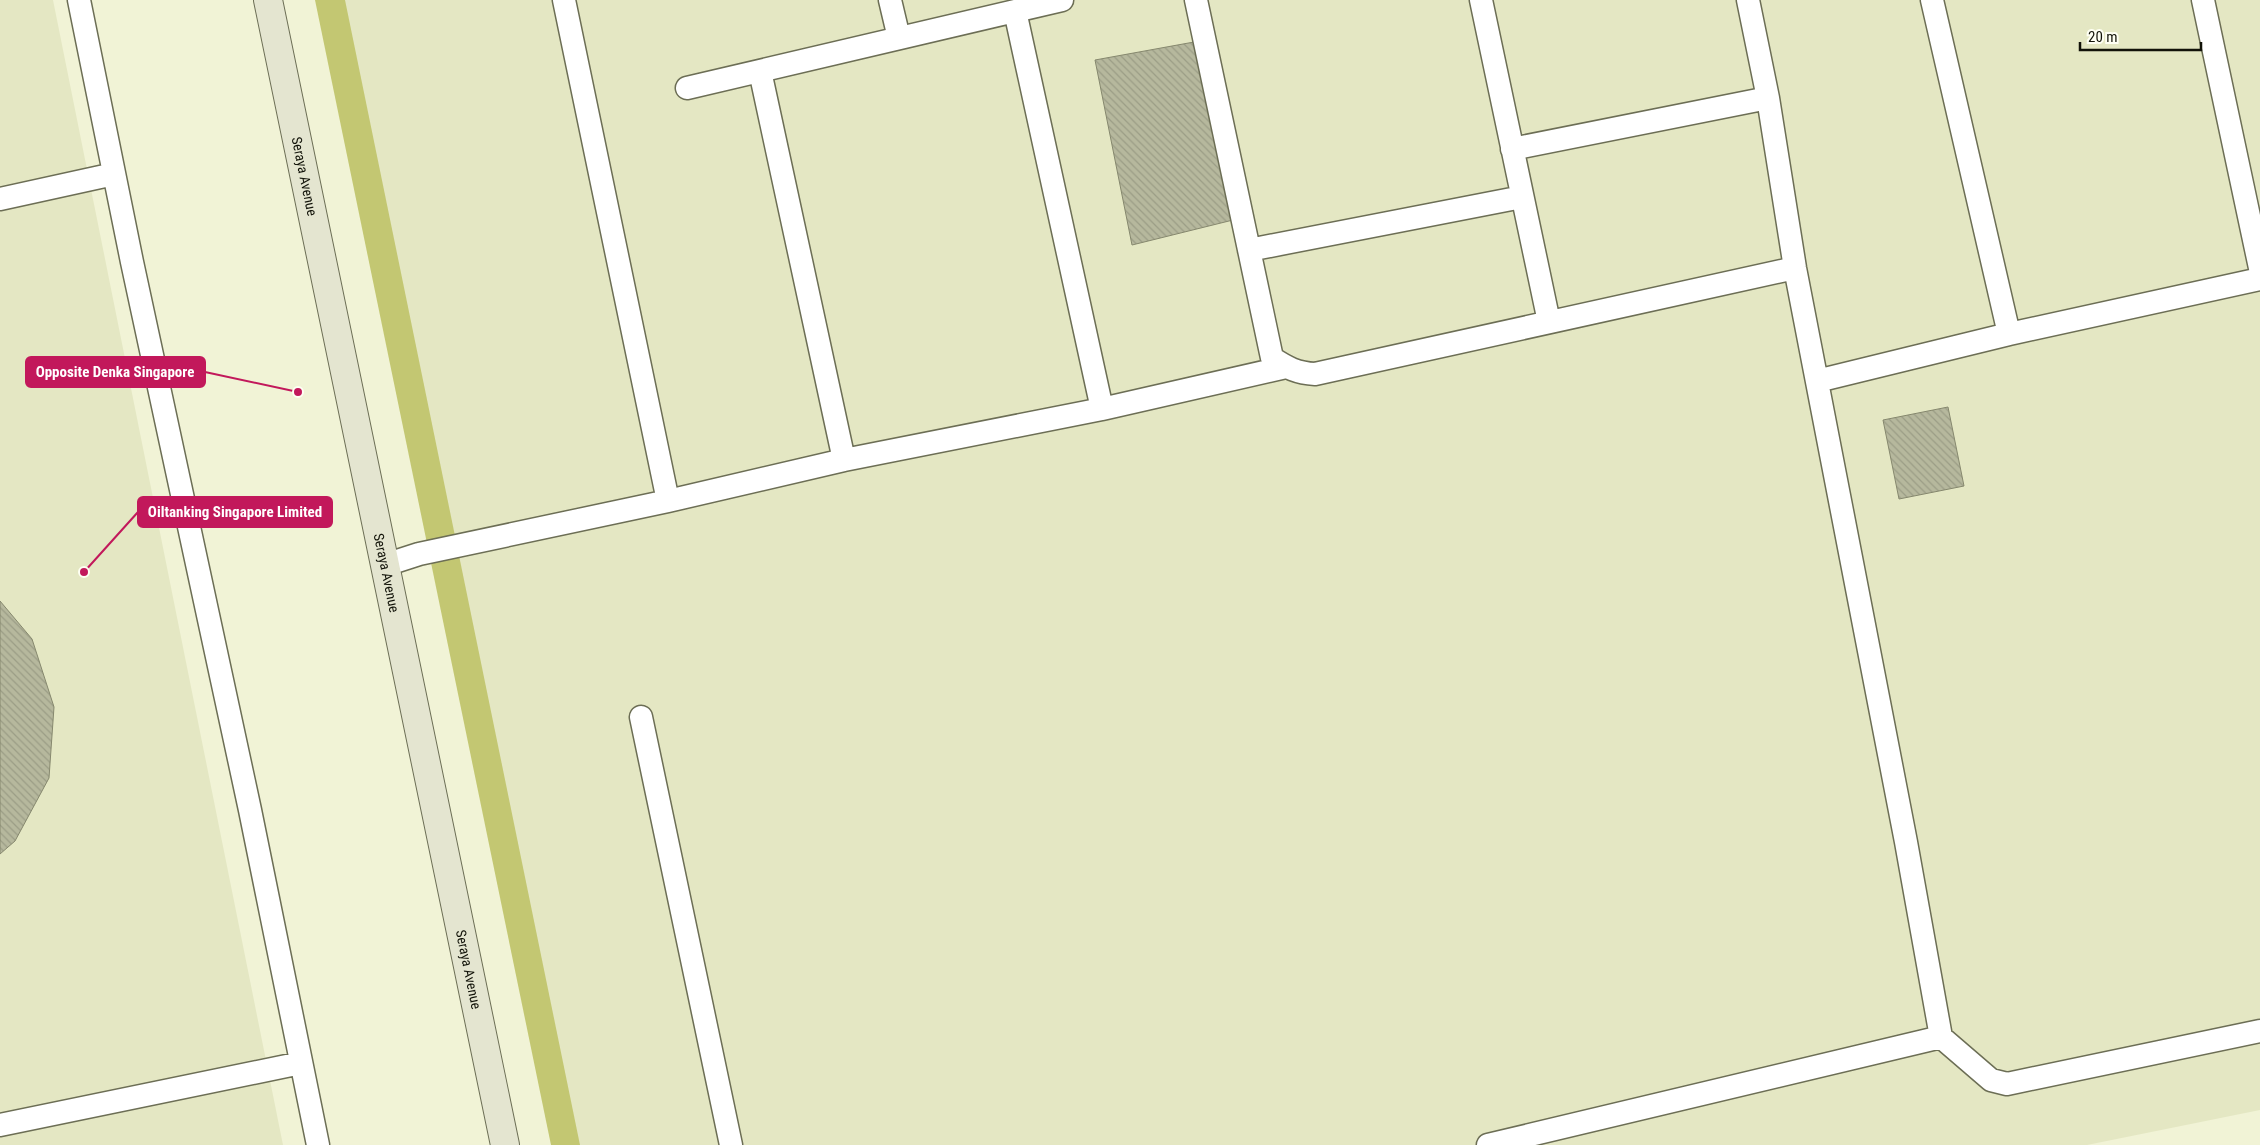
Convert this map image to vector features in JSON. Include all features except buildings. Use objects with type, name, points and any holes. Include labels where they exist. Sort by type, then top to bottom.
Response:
[{"type":"street","name":"Seraya Avenue","points":[[268,0],[505,1145]]},
{"type":"lane","points":[[79,0],[114,174],[250,810],[318,1145]]},
{"type":"lane","points":[[564,0],[668,501]]},
{"type":"lane","points":[[890,0],[899,38]]},
{"type":"lane","points":[[686,88],[1062,0]]},
{"type":"lane","points":[[1196,0],[1272,358],[1299,373],[1315,374],[1796,268]]},
{"type":"lane","points":[[1481,0],[1549,322]]},
{"type":"lane","points":[[1748,0],[1768,98],[1817,381],[1906,842],[1941,1037],[1991,1080],[2008,1084],[2260,1031]]},
{"type":"lane","points":[[1932,0],[2009,334]]},
{"type":"lane","points":[[2203,0],[2260,268]]},
{"type":"lane","points":[[1015,11],[1102,409]]},
{"type":"lane","points":[[760,71],[844,460]]},
{"type":"lane","points":[[1512,148],[1768,98]]},
{"type":"lane","points":[[0,199],[114,174]]},
{"type":"lane","points":[[1249,250],[1522,196]]},
{"type":"lane","points":[[1817,381],[2009,334],[2260,279]]},
{"type":"lane","points":[[385,565],[419,554],[668,501],[844,460],[1102,409],[1286,367]]},
{"type":"lane","points":[[640,717],[731,1145]]},
{"type":"lane","points":[[1488,1145],[1941,1037]]},
{"type":"lane","points":[[0,1125],[301,1063]]},
{"type":"shaded area","points":[[0,0],[53,0],[283,1145],[0,1145]]},
{"type":"shaded area","points":[[315,0],[345,0],[580,1145],[551,1145]]},
{"type":"shaded area","points":[[321,0],[2260,0],[2260,1110],[2087,1145],[562,1145]]},
{"type":"place","name":"Opposite Denka Singapore","points":[[298,392]]},
{"type":"place","name":"Oiltanking Singapore Limited","points":[[84,572]]}]
